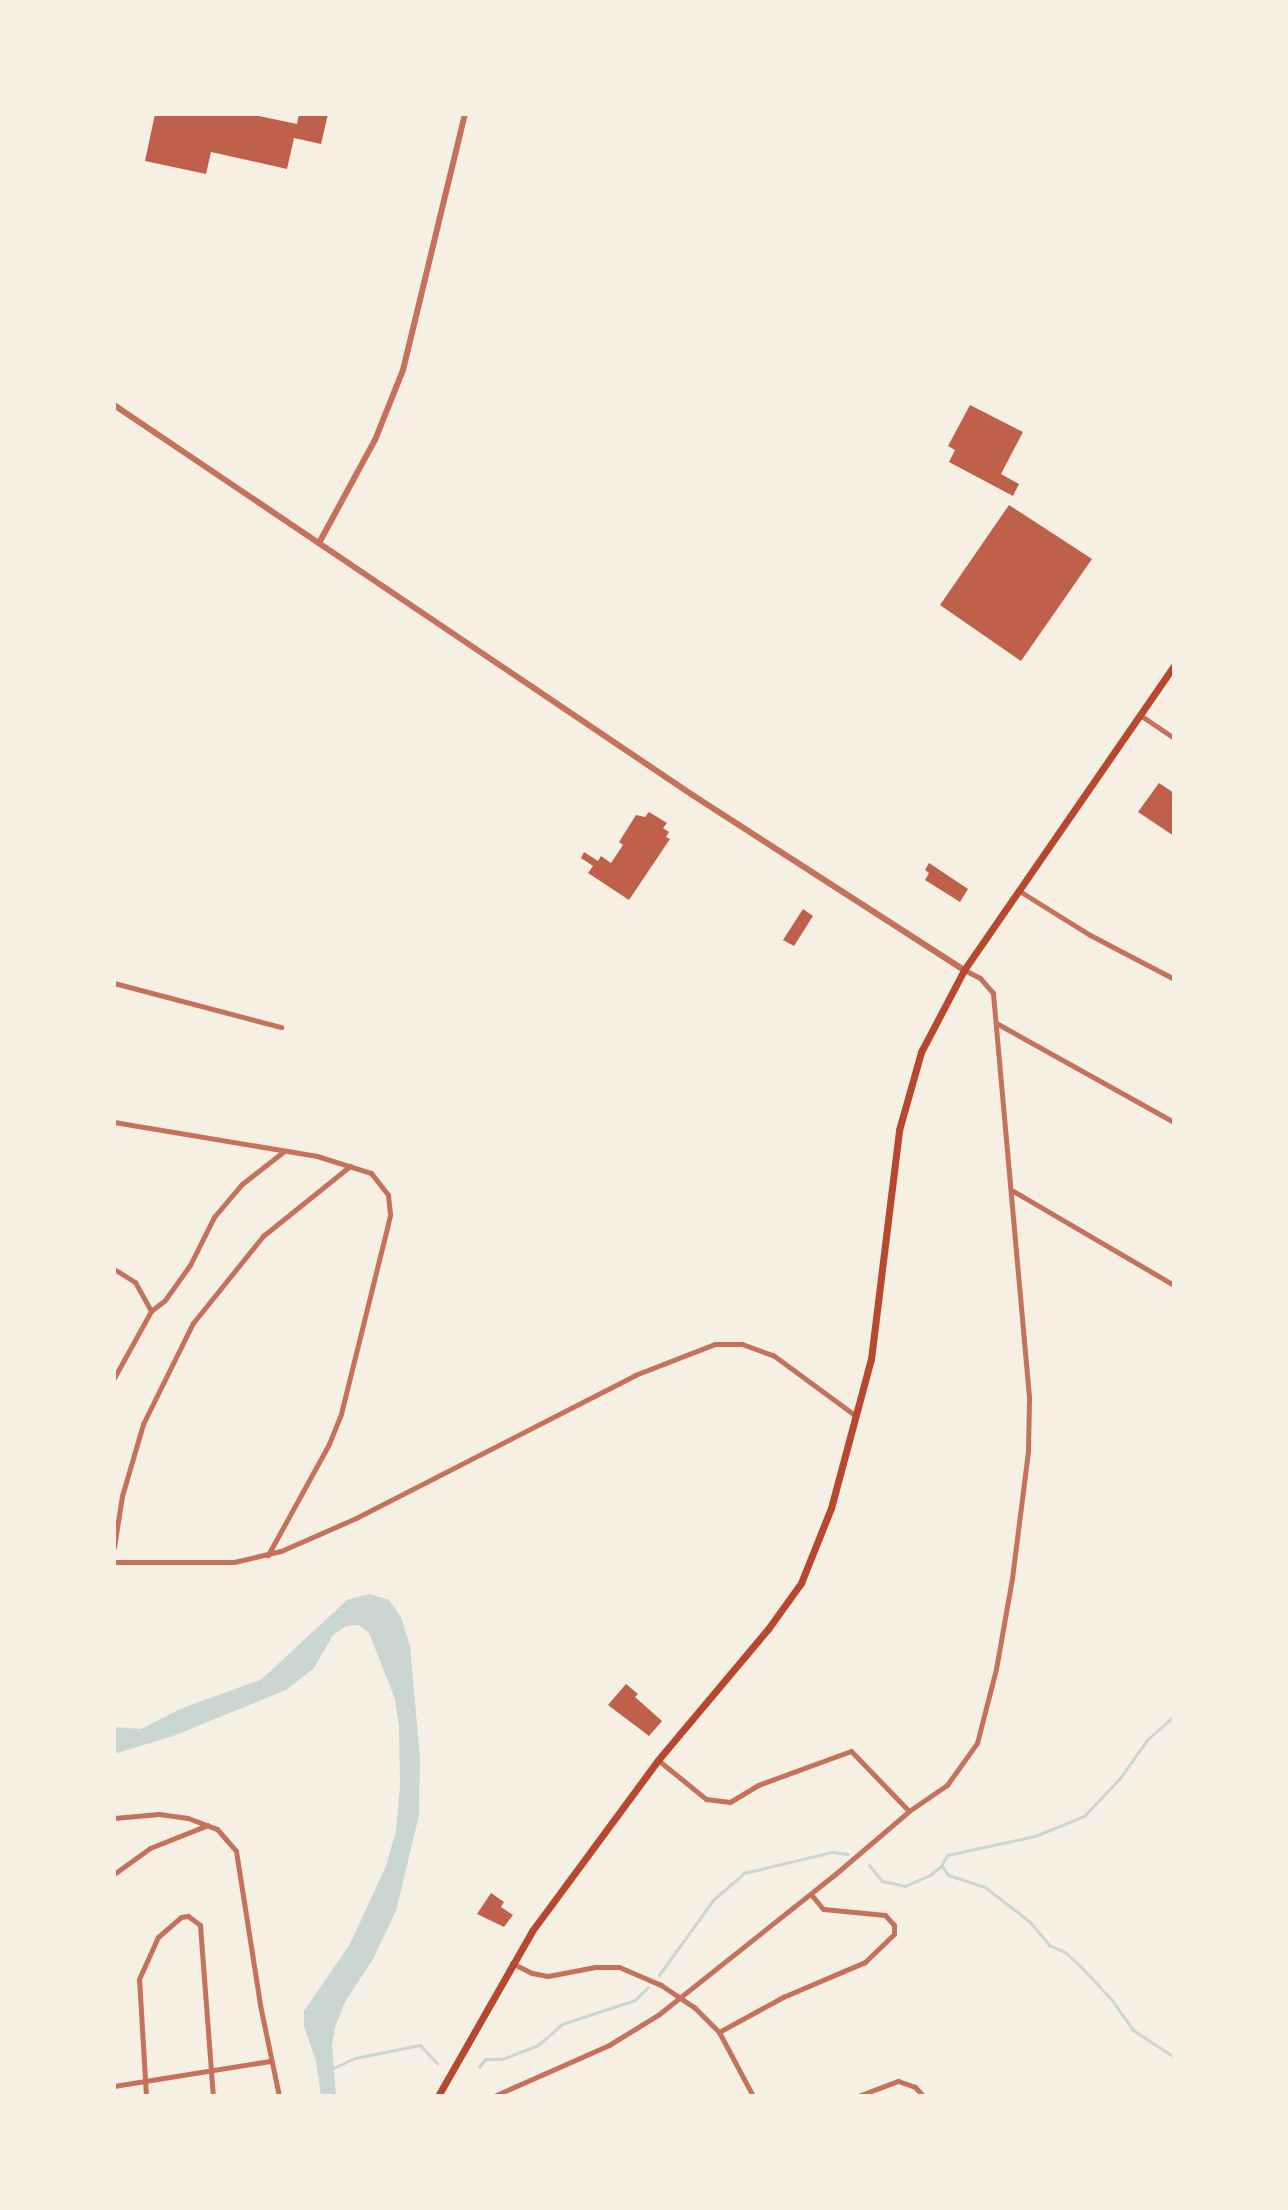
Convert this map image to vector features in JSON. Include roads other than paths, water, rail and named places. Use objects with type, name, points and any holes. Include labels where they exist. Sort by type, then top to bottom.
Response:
[{"type":"main road","points":[[438,2096],[512,1963],[658,1760],[768,1629],[801,1583],[831,1508],[876,1336],[899,1130],[921,1052],[964,970],[1021,892],[1174,666]]},
{"type":"street","points":[[319,543],[375,440],[403,370],[465,114]]},
{"type":"street","points":[[114,405],[694,796],[980,978],[993,993],[1030,1424],[1024,1492],[1002,1640],[983,1726],[969,1758],[947,1785],[909,1811],[681,1997],[609,2045],[494,2096]]},
{"type":"street","points":[[1140,715],[1174,738]]},
{"type":"street","points":[[1021,892],[1090,935],[1174,979]]},
{"type":"street","points":[[114,983],[281,1027]]},
{"type":"street","points":[[996,1023],[1174,1122]]},
{"type":"street","points":[[114,1122],[351,1165],[371,1173],[388,1195],[390,1215],[341,1414],[324,1454],[268,1556]]},
{"type":"street","points":[[114,1378],[151,1311],[177,1285],[214,1217],[230,1196],[284,1151]]},
{"type":"street","points":[[114,1547],[122,1496],[143,1424],[157,1389],[193,1323],[263,1236],[351,1165]]},
{"type":"street","points":[[1012,1191],[1174,1285]]},
{"type":"street","points":[[114,1269],[135,1282],[151,1311]]},
{"type":"street","points":[[114,1562],[197,1564],[268,1556],[356,1518],[635,1375],[715,1344],[742,1344],[773,1355],[856,1416]]},
{"type":"street","points":[[658,1760],[706,1799],[730,1802],[758,1785],[851,1751],[909,1811]]},
{"type":"street","points":[[114,1818],[159,1814],[209,1824],[231,1843],[240,1861],[270,2061],[279,2096]]},
{"type":"street","points":[[114,1874],[150,1848],[209,1824]]},
{"type":"street","points":[[719,2032],[783,1997],[865,1962],[894,1934],[894,1925],[885,1915],[823,1909],[811,1894]]},
{"type":"street","points":[[146,2096],[139,1979],[158,1937],[184,1916],[195,1918],[200,1925],[213,2096]]},
{"type":"street","points":[[512,1963],[532,1973],[548,1976],[619,1967],[681,1997],[719,2032],[753,2096]]},
{"type":"street","points":[[114,2086],[270,2061]]},
{"type":"street","points":[[858,2096],[898,2081],[915,2087],[923,2096]]},
{"type":"waterway","points":[[869,1865],[882,1881],[905,1886],[930,1875],[941,1866],[947,1855],[1035,1836],[1084,1816],[1120,1778],[1147,1740],[1174,1716]]},
{"type":"waterway","points":[[659,1975],[713,1900],[744,1873],[832,1852],[848,1854]]},
{"type":"waterway","points":[[942,1866],[948,1875],[985,1887],[1030,1922],[1049,1945],[1065,1952],[1084,1970],[1112,2000],[1133,2030],[1174,2057]]},
{"type":"waterway","points":[[479,2067],[485,2059],[502,2059],[538,2045],[562,2024],[635,2000],[648,1987]]},
{"type":"waterway","points":[[329,2070],[355,2058],[420,2045],[437,2063]]}]
